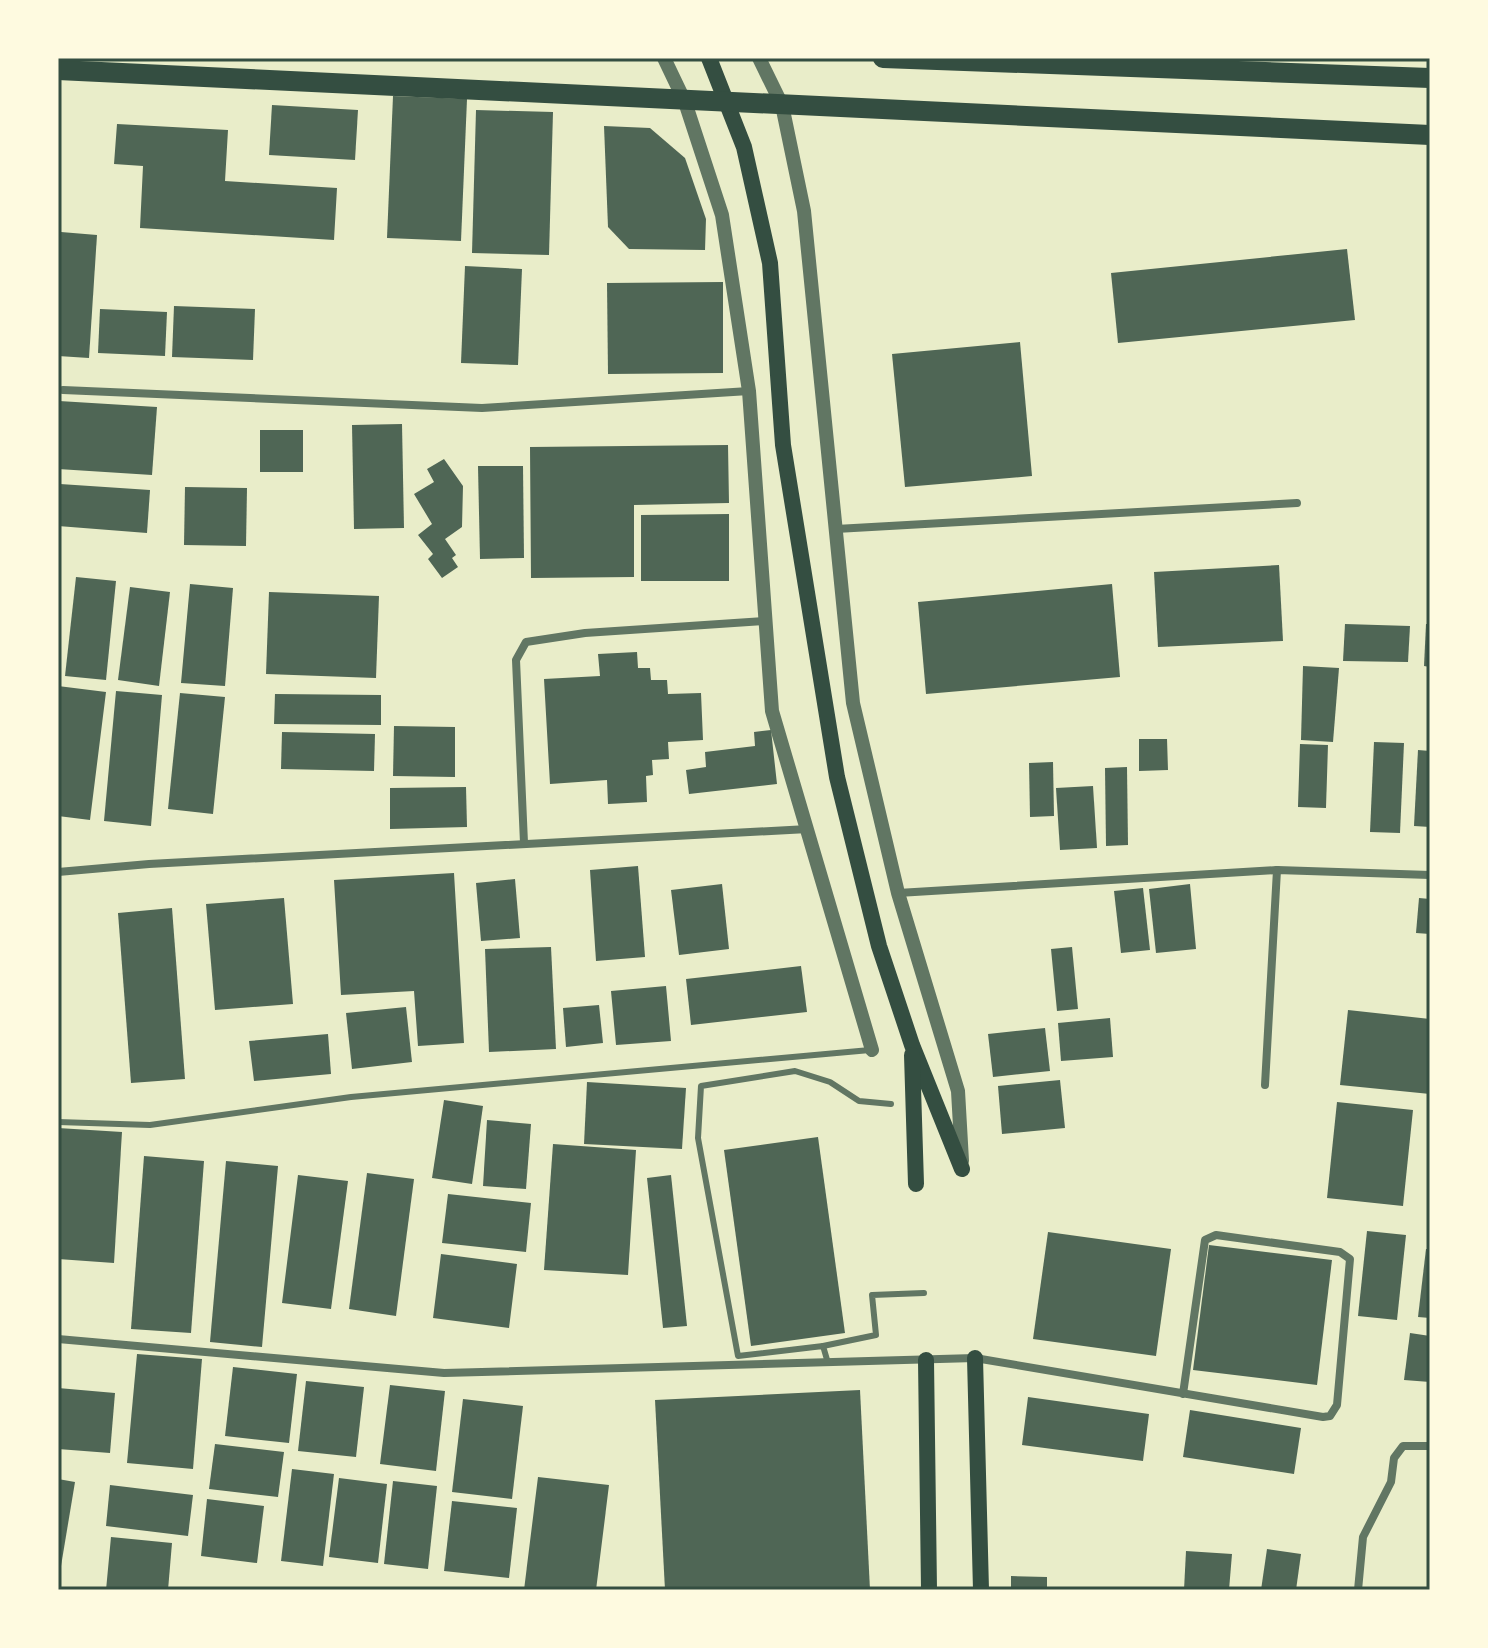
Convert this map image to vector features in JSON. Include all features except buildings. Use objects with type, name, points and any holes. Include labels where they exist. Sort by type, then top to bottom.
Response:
[{"type":"main road","points":[[709,58],[744,147],[770,263],[783,445],[837,777],[879,946],[912,1045],[962,1169]]},
{"type":"main road","points":[[883,58],[1430,78]]},
{"type":"main road","points":[[58,70],[1430,135]]},
{"type":"main road","points":[[912,1045],[916,1184]]},
{"type":"main road","points":[[975,1358],[981,1590]]},
{"type":"main road","points":[[926,1360],[929,1590]]},
{"type":"street","points":[[664,58],[685,102],[722,215],[749,391],[772,711],[810,829],[851,987],[872,1050]]},
{"type":"street","points":[[759,58],[782,105],[804,211],[853,703],[898,893],[958,1091],[962,1169]]},
{"type":"street","points":[[63,390],[482,408],[749,391]]},
{"type":"street","points":[[836,529],[1297,503]]},
{"type":"street","points":[[524,843],[516,660],[526,642],[585,633],[765,621]]},
{"type":"street","points":[[58,872],[149,864],[810,829]]},
{"type":"street","points":[[898,893],[1277,870],[1430,875]]},
{"type":"street","points":[[1265,1085],[1277,870]]},
{"type":"street","points":[[58,1339],[444,1373],[975,1358],[1183,1394],[1330,1416],[1337,1405],[1350,1259],[1340,1252],[1232,1237],[1216,1235],[1205,1240],[1183,1394]]},
{"type":"street","points":[[1358,1590],[1363,1537],[1391,1482],[1394,1458],[1403,1446],[1430,1446]]},
{"type":"lane","points":[[58,1122],[150,1125],[351,1097],[872,1050]]},
{"type":"lane","points":[[891,1104],[859,1101],[830,1082],[795,1071],[701,1086],[698,1138],[738,1356],[823,1346],[876,1335],[872,1295],[924,1293]]},
{"type":"lane","points":[[823,1346],[828,1363]]}]
